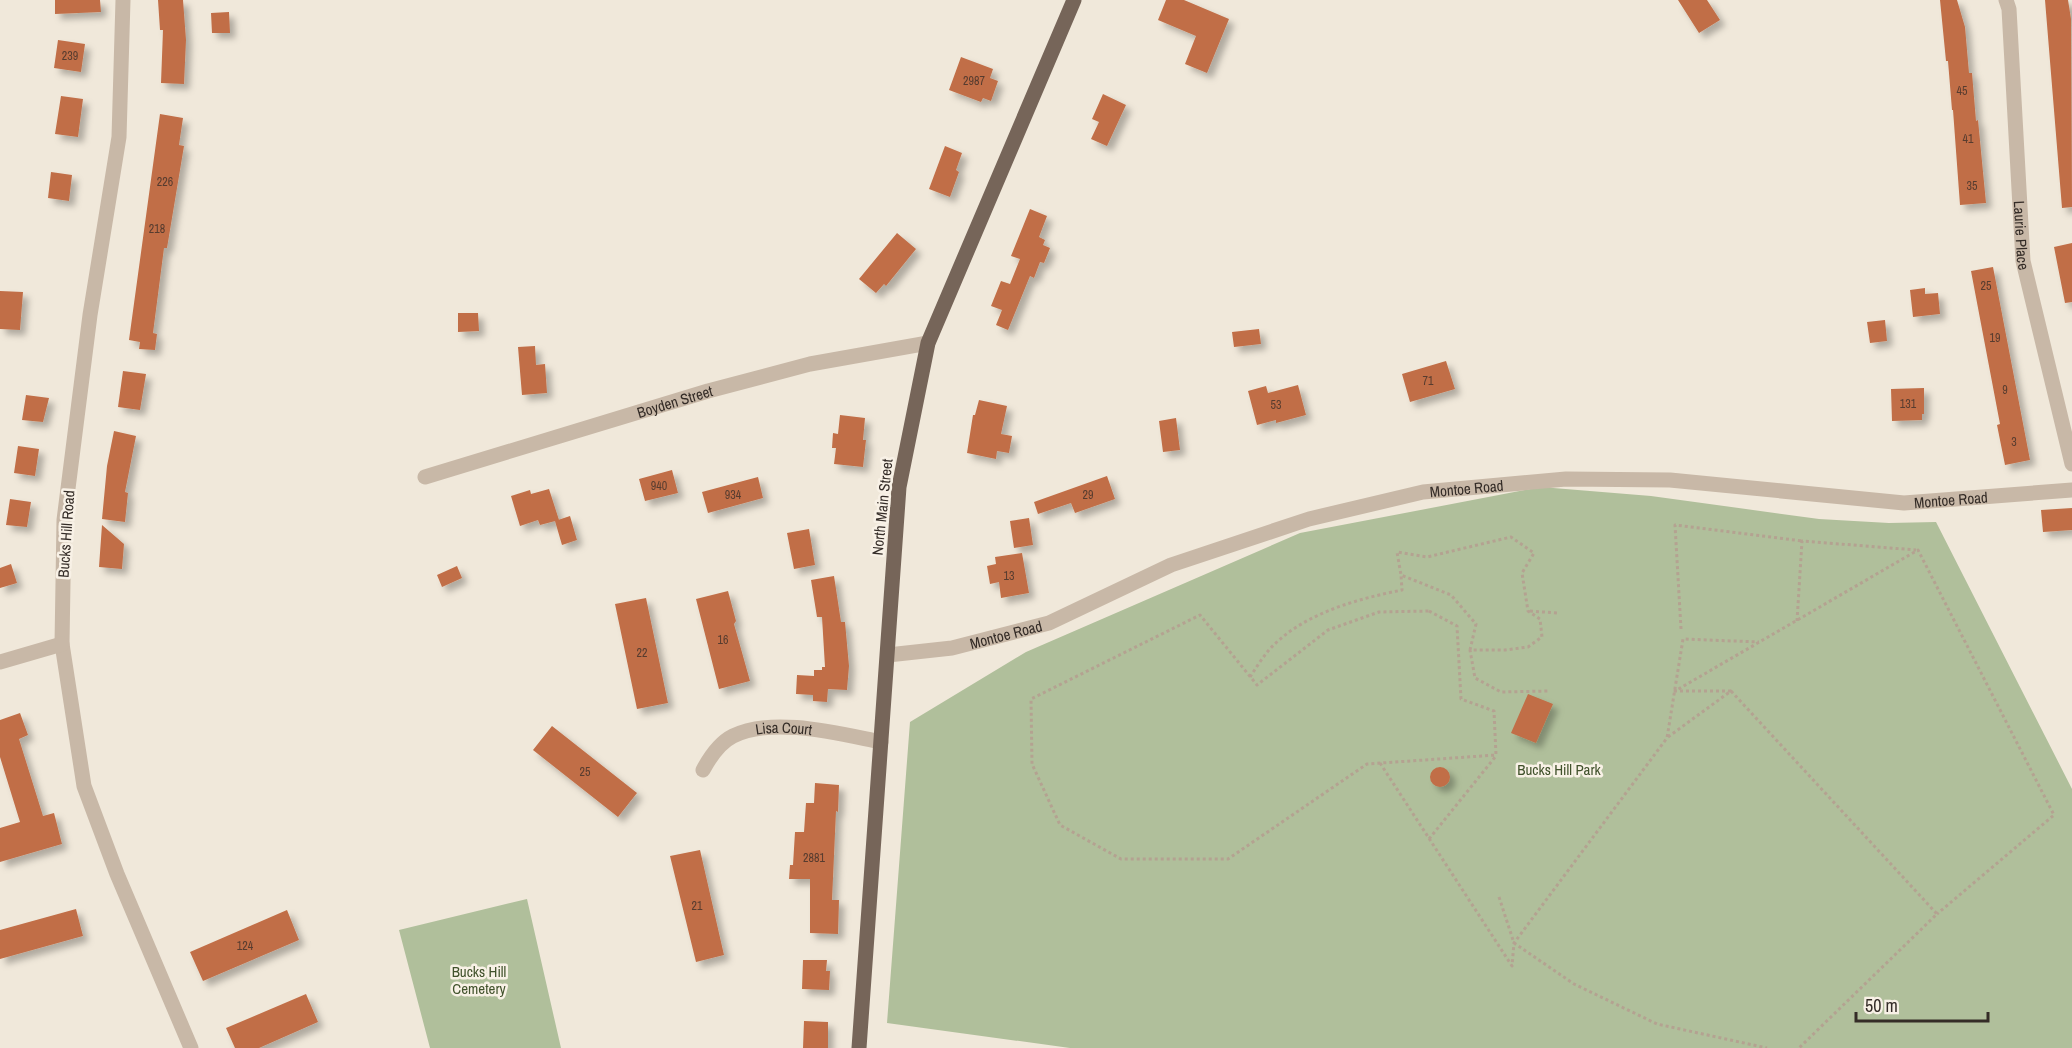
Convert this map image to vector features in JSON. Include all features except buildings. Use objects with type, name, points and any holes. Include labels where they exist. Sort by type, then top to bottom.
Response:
[{"type":"main road","name":"North Main Street","points":[[860,1048],[899,487],[928,343],[1074,0]]},
{"type":"street","name":"Bucks Hill Road","points":[[123,0],[118,137],[90,315],[64,520],[62,644],[84,786],[117,874],[191,1048]]},
{"type":"street","name":"Laurie Place","points":[[2006,0],[2009,9],[2023,261],[2072,464]]},
{"type":"street","name":"Boyden Street","points":[[425,477],[708,391],[810,364],[928,343]]},
{"type":"street","name":"Montoe Road","points":[[888,655],[952,648],[1049,623],[1172,565],[1309,519],[1423,492],[1566,479],[1670,480],[1904,503],[2072,490]]},
{"type":"street","points":[[0,662],[62,644]]},
{"type":"street","name":"Lisa Court","points":[[703,770],[713,752],[733,736],[767,726],[818,730],[881,742]]},
{"type":"path","points":[[1682,629],[1675,525],[1802,541],[1918,550]]},
{"type":"path","points":[[1250,677],[1269,649],[1308,619],[1364,598],[1402,590],[1397,552],[1427,557],[1511,537],[1534,553],[1522,573],[1528,611],[1540,619],[1542,637],[1528,647],[1505,650],[1470,650]]},
{"type":"path","points":[[1797,621],[1802,541]]},
{"type":"path","points":[[1675,691],[1918,550]]},
{"type":"path","points":[[1799,1048],[1937,914],[2054,814],[1918,550]]},
{"type":"path","points":[[1401,575],[1451,596],[1476,624],[1470,650],[1475,678],[1501,692],[1550,691]]},
{"type":"path","points":[[1429,839],[1496,755],[1494,711],[1461,699],[1457,626],[1429,611],[1379,612],[1328,630],[1257,685],[1200,615],[1031,699],[1032,764],[1059,825],[1121,859],[1228,859],[1367,764],[1496,755]]},
{"type":"path","points":[[1528,611],[1557,613]]},
{"type":"path","points":[[1667,738],[1683,639],[1761,642]]},
{"type":"path","points":[[1675,691],[1731,691],[1937,914]]},
{"type":"path","points":[[1514,943],[1667,738],[1731,691]]},
{"type":"path","points":[[1380,763],[1512,966],[1514,943],[1499,897]]},
{"type":"path","points":[[1514,943],[1574,984],[1657,1024],[1767,1048]]},
{"type":"green space","name":"Bucks Hill Park","points":[[1541,487],[1651,496],[1819,519],[1889,523],[1936,522],[2072,789],[2072,1048],[1070,1048],[887,1023],[910,722],[1026,652],[1300,533]]},
{"type":"green space","name":"Bucks Hill Cemetery","points":[[527,899],[561,1048],[430,1048],[399,930]]}]
